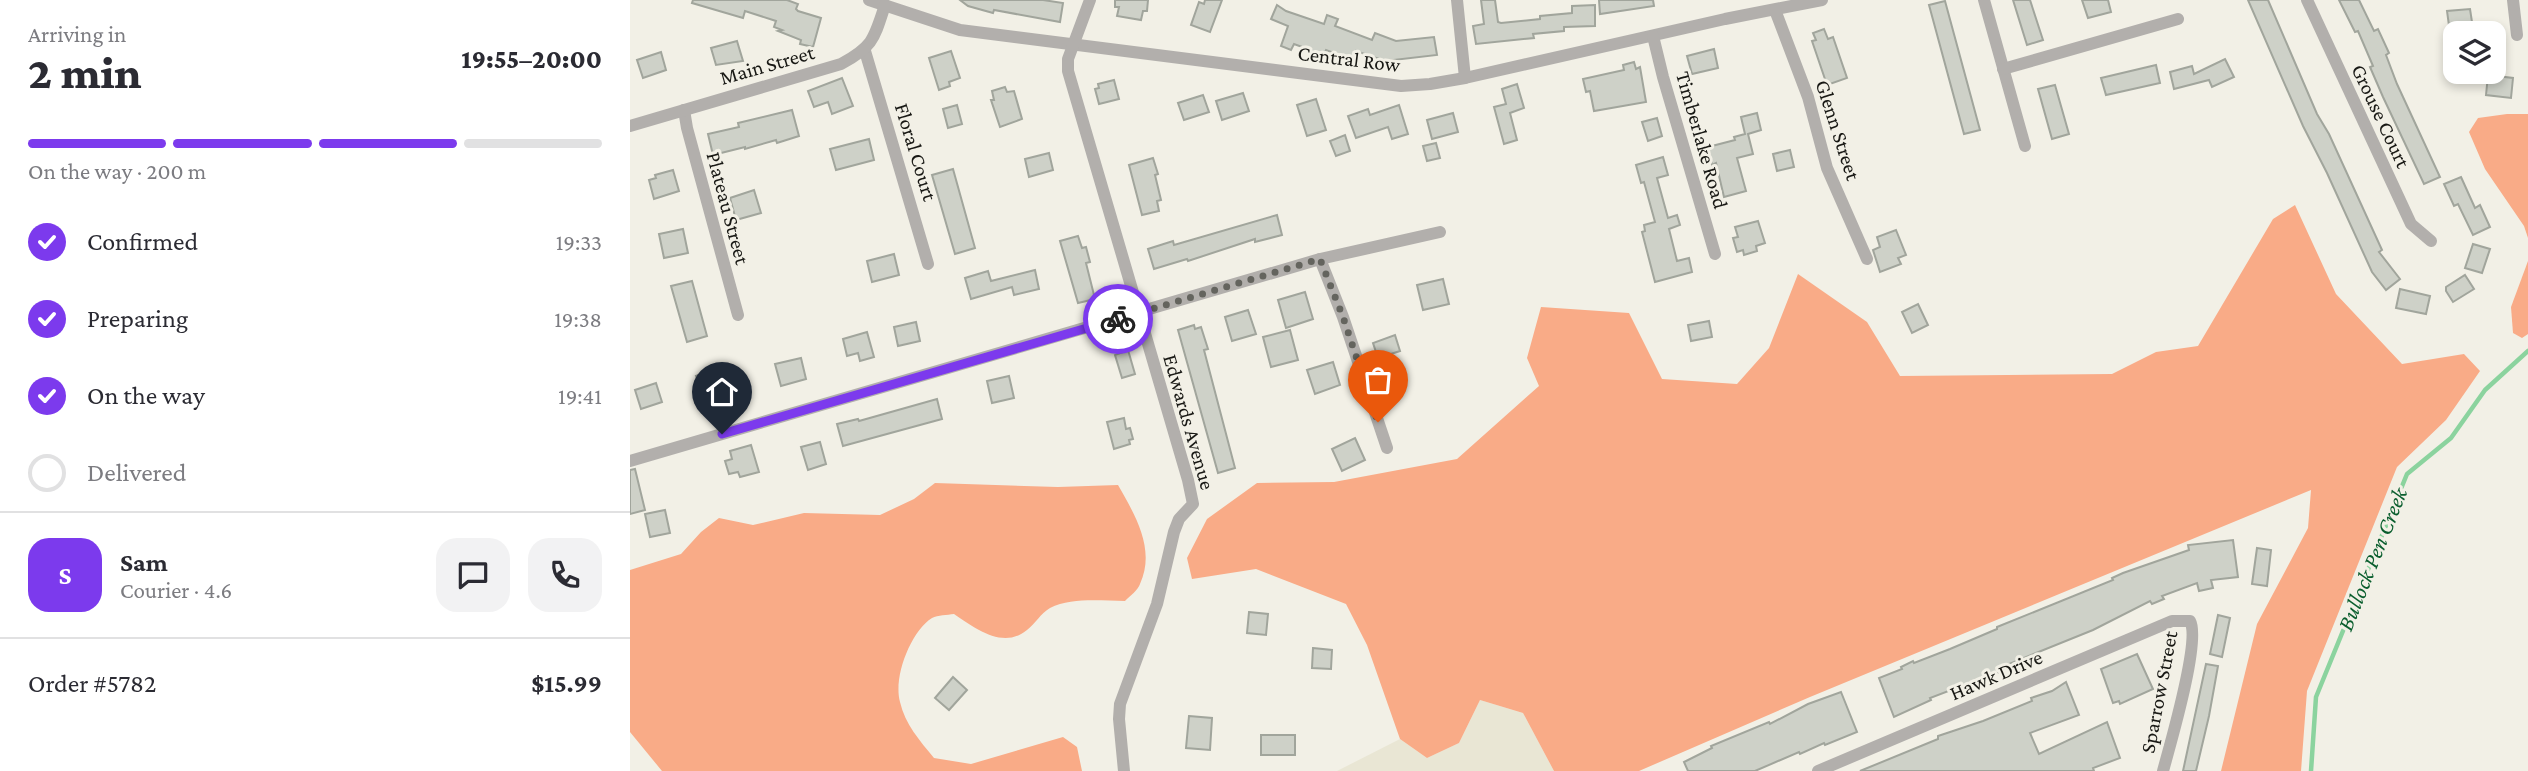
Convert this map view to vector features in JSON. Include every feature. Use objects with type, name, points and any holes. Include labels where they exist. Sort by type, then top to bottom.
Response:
[{"type":"street","name":"Central Row","points":[[870,0],[960,30],[1401,86],[1465,78],[1725,19],[1822,0]]},
{"type":"street","name":"Edwards Avenue","points":[[1090,0],[1068,59],[1068,71],[1193,504],[1179,519],[1174,532],[1157,604],[1120,704],[1124,771]]},
{"type":"street","points":[[1457,0],[1465,78]]},
{"type":"street","points":[[1984,0],[2025,146]]},
{"type":"street","name":"Grouse Court","points":[[2307,0],[2411,224],[2431,241]]},
{"type":"street","points":[[2513,0],[2517,35]]},
{"type":"street","points":[[864,51],[875,36],[885,5]]},
{"type":"street","name":"Glenn Street","points":[[1775,10],[1808,97],[1826,168],[1867,259]]},
{"type":"street","points":[[2003,69],[2178,19]]},
{"type":"street","name":"Timberlake Road","points":[[1653,36],[1715,254]]},
{"type":"street","name":"Main Street","points":[[630,125],[841,64],[864,51]]},
{"type":"street","name":"Floral Court","points":[[864,51],[928,264]]},
{"type":"street","name":"Plateau Street","points":[[684,110],[738,316]]},
{"type":"street","points":[[630,461],[1320,259],[1440,232]]},
{"type":"street","points":[[1320,259],[1343,317],[1387,448]]},
{"type":"street","name":"Hawk Drive","points":[[1818,771],[2172,621],[2190,621]]},
{"type":"street","name":"Sparrow Street","points":[[2163,771],[2189,663],[2194,628],[2190,621]]},
{"type":"shaded area","points":[[2528,114],[2528,238],[2524,226],[2485,169],[2469,132],[2478,118]]},
{"type":"shaded area","points":[[2295,205],[2336,294],[2402,364],[2464,354],[2480,371],[2446,420],[2397,467],[2307,691],[2301,771],[2221,771],[2257,624],[2308,528],[2311,490],[1810,697],[1639,771],[1554,771],[1523,713],[1480,700],[1459,743],[1427,758],[1400,739],[1367,645],[1346,604],[1256,569],[1192,579],[1187,558],[1207,519],[1257,483],[1334,482],[1457,459],[1539,386],[1527,358],[1541,307],[1629,313],[1662,379],[1737,384],[1769,348],[1798,274],[1867,322],[1900,376],[2112,374],[2156,352],[2198,346],[2273,219]]},
{"type":"shaded area","points":[[2528,261],[2528,334],[2522,338],[2513,333],[2511,307]]},
{"type":"shaded area","points":[[935,483],[1058,487],[1118,485],[1131,508],[1145,545],[1146,558],[1139,586],[1125,601],[1068,602],[1050,608],[1027,630],[1008,638],[989,635],[954,614],[934,617],[917,633],[899,680],[900,702],[905,718],[934,758],[971,764],[1063,737],[1077,747],[1082,771],[662,771],[630,732],[630,570],[681,554],[701,532],[719,518],[753,525],[804,513],[880,515],[914,499]]},
{"type":"shaded area","points":[[1480,700],[1523,713],[1554,771],[1337,771],[1400,739],[1427,758],[1459,743]]},
{"type":"building","points":[[693,0],[787,0],[798,4],[798,11],[821,18],[813,47],[800,44],[801,40],[778,31],[782,30],[774,27],[776,21],[745,11],[743,18],[692,3]]},
{"type":"building","points":[[960,0],[1043,0],[1063,3],[1060,22],[994,10],[993,13],[968,6]]},
{"type":"building","points":[[1115,0],[1148,0],[1147,11],[1143,11],[1141,20],[1117,16],[1119,7],[1115,7]]},
{"type":"building","points":[[1205,0],[1222,0],[1210,32],[1191,25],[1199,2],[1204,4]]},
{"type":"building","points":[[1481,0],[1495,0],[1498,22],[1501,23],[1572,13],[1572,6],[1595,5],[1595,26],[1564,27],[1564,31],[1533,34],[1534,38],[1476,44],[1473,26],[1484,24]]},
{"type":"building","points":[[1599,0],[1653,0],[1654,6],[1600,14]]},
{"type":"building","points":[[2013,0],[2030,0],[2043,40],[2027,45]]},
{"type":"building","points":[[2082,0],[2108,0],[2111,12],[2088,18]]},
{"type":"building","points":[[2248,0],[2268,0],[2317,114],[2329,134],[2382,250],[2379,252],[2400,279],[2386,290],[2372,272],[2303,126]]},
{"type":"building","points":[[2339,0],[2359,0],[2374,31],[2378,29],[2389,53],[2386,55],[2397,84],[2440,177],[2424,184],[2370,67],[2373,66],[2358,31],[2355,32]]},
{"type":"building","points":[[1945,1],[1980,130],[1964,134],[1929,5]]},
{"type":"building","points":[[1277,5],[1286,11],[1324,24],[1327,15],[1338,19],[1335,26],[1372,40],[1375,33],[1396,41],[1434,37],[1437,55],[1385,61],[1356,51],[1353,60],[1326,50],[1324,55],[1294,44],[1291,50],[1281,46],[1288,26],[1271,19]]},
{"type":"building","points":[[2470,9],[2472,21],[2448,21],[2447,11]]},
{"type":"building","points":[[1824,29],[1828,39],[1833,37],[1847,78],[1827,85],[1812,41],[1816,40],[1813,33]]},
{"type":"building","points":[[737,41],[743,61],[716,65],[711,48]]},
{"type":"building","points":[[1714,49],[1718,68],[1692,74],[1687,56]]},
{"type":"building","points":[[951,51],[960,78],[939,90],[929,58]]},
{"type":"building","points":[[661,52],[666,70],[643,78],[637,60]]},
{"type":"building","points":[[2225,59],[2234,77],[2212,87],[2209,80],[2174,89],[2170,72],[2192,66],[2194,74]]},
{"type":"building","points":[[1634,62],[1636,69],[1640,67],[1646,102],[1594,111],[1590,91],[1586,92],[1583,79],[1624,70],[1623,65]]},
{"type":"building","points":[[2156,65],[2160,83],[2106,95],[2101,78]]},
{"type":"building","points":[[2506,77],[2513,78],[2511,98],[2486,95],[2487,84],[2506,84]]},
{"type":"building","points":[[842,78],[853,106],[832,114],[828,102],[814,107],[808,91]]},
{"type":"building","points":[[1114,80],[1119,99],[1099,104],[1095,89],[1099,88],[1098,84]]},
{"type":"building","points":[[1517,84],[1524,108],[1510,113],[1517,140],[1504,144],[1494,107],[1506,104],[1502,89]]},
{"type":"building","points":[[2055,85],[2069,134],[2052,139],[2038,89]]},
{"type":"building","points":[[1005,87],[1007,92],[1014,91],[1022,119],[1000,127],[991,100],[994,100],[992,91]]},
{"type":"building","points":[[1243,93],[1249,111],[1222,120],[1216,101]]},
{"type":"building","points":[[1203,95],[1209,112],[1184,120],[1178,103]]},
{"type":"building","points":[[1316,99],[1326,130],[1307,136],[1297,105]]},
{"type":"building","points":[[957,105],[962,124],[948,128],[943,109]]},
{"type":"building","points":[[1399,105],[1408,134],[1392,139],[1388,127],[1356,138],[1348,116],[1368,109],[1370,115]]},
{"type":"building","points":[[792,110],[799,136],[713,155],[708,134],[739,127],[738,123]]},
{"type":"building","points":[[1453,113],[1458,132],[1432,139],[1427,120]]},
{"type":"building","points":[[1757,113],[1761,130],[1748,134],[1753,154],[1737,158],[1746,191],[1724,197],[1716,163],[1712,165],[1708,147],[1735,140],[1734,137],[1745,134],[1741,117]]},
{"type":"building","points":[[1657,118],[1662,136],[1648,141],[1642,122]]},
{"type":"building","points":[[1345,135],[1350,151],[1336,156],[1330,141]]},
{"type":"building","points":[[869,139],[874,160],[836,170],[830,149]]},
{"type":"building","points":[[1436,143],[1440,158],[1427,161],[1423,146]]},
{"type":"building","points":[[1790,150],[1794,167],[1777,171],[1773,154]]},
{"type":"building","points":[[1049,153],[1053,170],[1029,177],[1025,159]]},
{"type":"building","points":[[1663,157],[1668,175],[1657,178],[1668,218],[1677,215],[1680,225],[1669,229],[1677,261],[1689,258],[1692,272],[1655,282],[1642,232],[1645,231],[1644,225],[1655,222],[1644,182],[1641,183],[1636,165]]},
{"type":"building","points":[[1153,158],[1161,200],[1157,201],[1159,211],[1142,215],[1129,165]]},
{"type":"building","points":[[953,169],[975,248],[955,254],[932,175]]},
{"type":"building","points":[[673,170],[679,191],[654,199],[649,180],[656,178],[655,175]]},
{"type":"building","points":[[2461,177],[2475,208],[2480,205],[2490,227],[2473,235],[2458,204],[2454,206],[2444,184]]},
{"type":"building","points":[[754,190],[761,213],[736,220],[730,198]]},
{"type":"building","points":[[1277,215],[1282,235],[1255,242],[1255,239],[1154,269],[1148,249],[1173,241],[1174,245]]},
{"type":"building","points":[[1758,221],[1765,243],[1756,246],[1757,251],[1744,255],[1743,250],[1737,252],[1733,238],[1738,237],[1735,227]]},
{"type":"building","points":[[683,229],[688,253],[664,258],[659,234]]},
{"type":"building","points":[[1896,230],[1906,255],[1898,258],[1901,264],[1880,272],[1873,250],[1880,247],[1877,237]]},
{"type":"building","points":[[1078,236],[1082,248],[1086,247],[1090,262],[1086,263],[1095,299],[1078,303],[1060,241]]},
{"type":"building","points":[[2473,244],[2490,249],[2482,273],[2465,268]]},
{"type":"building","points":[[894,254],[899,275],[872,282],[867,261]]},
{"type":"building","points":[[1035,270],[1039,289],[1014,295],[1012,287],[971,299],[965,278],[988,271],[991,281]]},
{"type":"building","points":[[2465,275],[2474,289],[2453,302],[2446,287]]},
{"type":"building","points":[[1443,279],[1449,304],[1423,310],[1417,285]]},
{"type":"building","points":[[692,281],[707,336],[687,342],[671,286]]},
{"type":"building","points":[[2400,289],[2430,296],[2426,314],[2396,308]]},
{"type":"building","points":[[1305,292],[1313,319],[1286,328],[1278,300]]},
{"type":"building","points":[[1918,304],[1928,325],[1912,333],[1902,312]]},
{"type":"building","points":[[1248,310],[1256,334],[1232,341],[1225,317]]},
{"type":"building","points":[[1709,321],[1712,337],[1691,341],[1688,325]]},
{"type":"building","points":[[916,322],[920,341],[898,346],[894,327]]},
{"type":"building","points":[[1194,325],[1195,329],[1201,327],[1208,349],[1204,350],[1235,468],[1218,473],[1178,330]]},
{"type":"building","points":[[1290,330],[1298,360],[1271,367],[1263,337]]},
{"type":"building","points":[[867,332],[874,357],[860,361],[858,353],[847,356],[843,339]]},
{"type":"building","points":[[1395,335],[1400,351],[1378,358],[1373,343]]},
{"type":"building","points":[[1128,350],[1135,374],[1122,378],[1115,355]]},
{"type":"building","points":[[801,358],[806,379],[781,386],[775,364]]},
{"type":"building","points":[[1333,362],[1340,385],[1315,394],[1307,370]]},
{"type":"building","points":[[714,370],[717,378],[727,375],[732,394],[705,403],[696,376]]},
{"type":"building","points":[[1009,376],[1014,398],[992,403],[987,381]]},
{"type":"building","points":[[656,383],[662,402],[641,409],[635,390]]},
{"type":"building","points":[[937,399],[942,419],[843,446],[837,424],[858,419],[859,421]]},
{"type":"building","points":[[1124,418],[1126,429],[1130,428],[1133,439],[1129,440],[1130,444],[1114,449],[1107,422]]},
{"type":"building","points":[[1355,438],[1365,460],[1342,471],[1332,449]]},
{"type":"building","points":[[820,442],[826,464],[808,470],[801,447]]},
{"type":"building","points":[[751,445],[759,472],[740,477],[738,472],[729,474],[725,461],[732,459],[730,451]]},
{"type":"building","points":[[635,469],[645,510],[630,514],[630,470]]},
{"type":"building","points":[[665,510],[670,533],[650,537],[645,514]]},
{"type":"building","points":[[2233,540],[2238,577],[2211,580],[2213,588],[2199,591],[2197,583],[2162,596],[2164,599],[2152,604],[2150,601],[2093,630],[1999,668],[2000,672],[1965,689],[1964,685],[1930,698],[1931,700],[1894,717],[1879,678],[1902,669],[1901,667],[1913,661],[1914,663],[1950,649],[2113,580],[2112,578],[2123,573],[2189,550],[2188,545]]},
{"type":"building","points":[[2257,548],[2271,550],[2267,586],[2252,584]]},
{"type":"building","points":[[1249,612],[1268,614],[1266,635],[1247,633]]},
{"type":"building","points":[[2218,615],[2230,618],[2222,657],[2210,654]]},
{"type":"building","points":[[1313,648],[1332,650],[1331,669],[1312,668]]},
{"type":"building","points":[[2137,654],[2153,689],[2120,704],[2119,701],[2113,703],[2101,669]]},
{"type":"building","points":[[2206,664],[2218,666],[2209,716],[2196,771],[2183,771]]},
{"type":"building","points":[[953,677],[967,690],[949,710],[935,698]]},
{"type":"building","points":[[2066,682],[2079,715],[2030,733],[2039,754],[2107,722],[2120,758],[2093,768],[2094,771],[1860,771],[1938,739],[1938,736],[2032,701],[2031,698],[2052,691]]},
{"type":"building","points":[[1841,692],[1857,732],[1755,771],[1688,771],[1684,762],[1712,748],[1711,746],[1769,722],[1770,724],[1808,704]]},
{"type":"building","points":[[1189,716],[1212,718],[1210,750],[1186,748]]},
{"type":"building","points":[[1261,735],[1295,735],[1295,755],[1261,755]]},
{"type":"waterway","name":"Bullock Pen Creek","points":[[2311,771],[2316,697],[2407,474],[2451,438],[2485,390],[2528,351]]},
{"type":"way so far","points":[[1118,319],[1320,259],[1343,317],[1378,422]]},
{"type":"route","points":[[722,434],[1118,319]]}]
